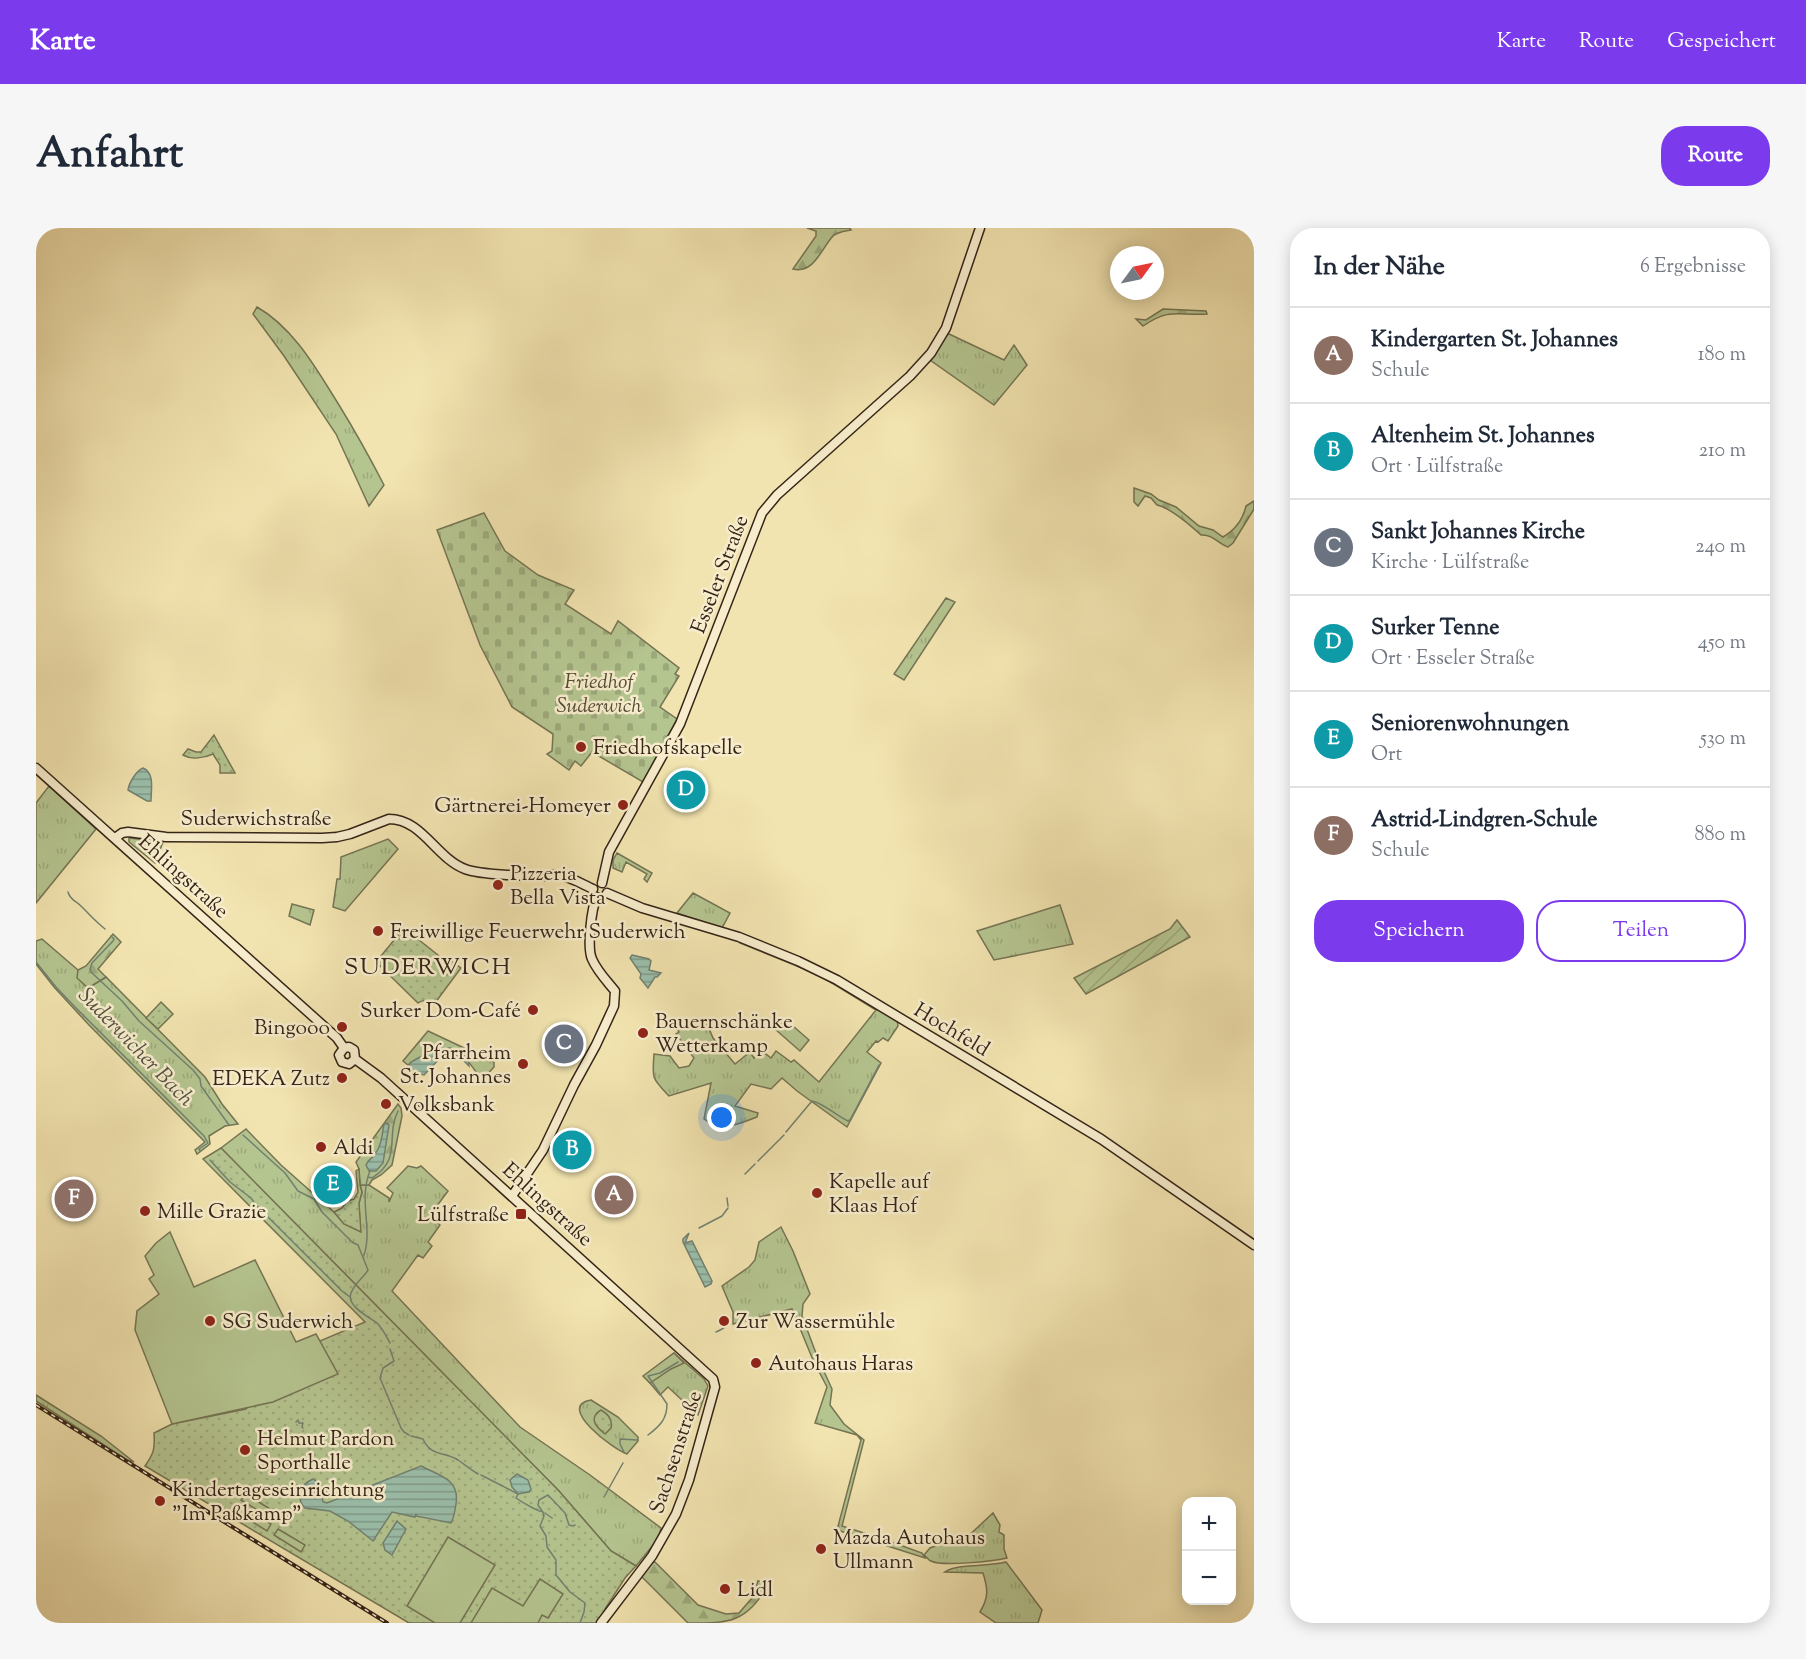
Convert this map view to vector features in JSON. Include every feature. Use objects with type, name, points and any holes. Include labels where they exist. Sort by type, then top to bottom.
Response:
[{"type":"street","name":"Esseler Straße","points":[[602,883],[609,852],[680,724],[762,513],[777,495],[910,376],[932,353],[950,319],[980,228]]},
{"type":"street","name":"Ehlingstraße","points":[[36,768],[337,1038],[344,1048]]},
{"type":"street","name":"Suderwichstraße","points":[[115,838],[128,832],[166,837],[337,837],[389,819],[397,819],[412,826],[453,863],[465,869],[558,875],[595,893]]},
{"type":"street","points":[[512,1196],[543,1150],[614,1006],[615,991],[595,965],[590,954],[592,907],[596,884],[602,883],[607,887],[607,893],[603,897],[595,893]]},
{"type":"street","name":"Hochfeld","points":[[607,893],[642,908],[740,937],[837,980],[1101,1139],[1254,1245]]},
{"type":"street","name":"Ehlingstraße","points":[[356,1059],[350,1064],[342,1062],[339,1055],[344,1048],[349,1047],[354,1050],[356,1059],[374,1072],[713,1379]]},
{"type":"street","name":"Sachsenstraße","points":[[601,1623],[652,1556],[676,1514],[689,1480],[715,1387],[713,1379]]},
{"type":"green space","points":[[807,228],[850,228],[851,230],[833,236],[812,264],[800,270],[793,269],[816,236],[816,231]]},
{"type":"green space","points":[[257,307],[282,326],[304,351],[362,445],[384,485],[369,506],[336,434],[253,314]]},
{"type":"green space","points":[[1163,309],[1206,311],[1207,314],[1168,314],[1143,326],[1136,319],[1146,320]]},
{"type":"green space","points":[[947,333],[1004,360],[1014,345],[1027,365],[994,405],[930,360]]},
{"type":"green space","points":[[1134,488],[1176,507],[1199,526],[1213,530],[1223,537],[1238,524],[1246,506],[1254,501],[1254,509],[1233,543],[1228,547],[1209,536],[1201,535],[1174,513],[1157,505],[1151,498],[1145,496],[1138,506],[1134,502]]},
{"type":"green space","name":"Friedhof Suderwich","points":[[484,513],[505,551],[538,575],[574,590],[565,604],[611,634],[618,621],[679,668],[675,674],[679,676],[660,707],[677,719],[643,782],[592,752],[581,766],[575,761],[569,770],[547,754],[552,751],[553,734],[512,707],[480,645],[437,530]]},
{"type":"green space","points":[[946,598],[955,602],[904,680],[894,674]]},
{"type":"green space","points":[[214,735],[235,773],[220,773],[220,765],[213,754],[198,758],[183,755],[188,749],[201,752]]},
{"type":"green space","points":[[49,786],[96,829],[36,903],[36,803]]},
{"type":"green space","points":[[129,838],[163,842],[155,863],[129,842]]},
{"type":"green space","points":[[388,839],[398,849],[345,911],[333,907],[337,879],[340,879],[341,857]]},
{"type":"green space","points":[[617,853],[652,873],[647,882],[644,879],[647,874],[626,862],[622,872],[613,868],[613,860]]},
{"type":"green space","points":[[693,893],[730,913],[722,928],[677,913]]},
{"type":"green space","points":[[292,904],[314,910],[310,925],[289,916]]},
{"type":"green space","points":[[1060,905],[1073,944],[994,960],[977,931]]},
{"type":"green space","points":[[1177,920],[1190,937],[1086,994],[1074,978],[1170,929]]},
{"type":"green space","points":[[404,928],[443,959],[445,957],[461,968],[435,1003],[426,1000],[418,1003],[376,962]]},
{"type":"green space","points":[[113,934],[121,942],[98,969],[106,977],[88,988],[77,978],[78,970],[86,966]]},
{"type":"green space","points":[[42,939],[78,970],[78,978],[88,988],[106,977],[205,1077],[238,1124],[225,1126],[209,1136],[210,1144],[197,1154],[195,1150],[205,1142],[89,1025],[36,964],[36,941]]},
{"type":"green space","points":[[742,941],[799,962],[897,1020],[898,1026],[888,1041],[883,1038],[876,1041],[867,1052],[881,1063],[847,1127],[782,1078],[771,1089],[751,1084],[735,1106],[758,1113],[757,1117],[730,1126],[717,1126],[704,1119],[711,1083],[669,1096],[654,1078],[654,1054],[670,1056],[679,1068],[689,1066],[694,1058],[676,1034],[679,1032],[673,1023],[706,1021],[713,1038],[735,1064],[750,1052],[754,1058],[762,1051],[771,1058],[776,1051],[791,1062],[794,1060],[819,1082],[876,1010],[819,975],[740,943]]},
{"type":"green space","points":[[161,1002],[173,1014],[158,1029],[146,1018]]},
{"type":"green space","points":[[785,1019],[809,1040],[800,1051],[776,1030]]},
{"type":"green space","points":[[428,1031],[494,1062],[494,1067],[482,1080],[457,1050],[437,1052],[408,1065],[403,1061]]},
{"type":"green space","points":[[398,1104],[402,1116],[392,1165],[372,1180],[369,1185],[360,1185],[356,1162]]},
{"type":"green space","points":[[246,1129],[344,1224],[360,1231],[359,1203],[362,1192],[360,1185],[369,1185],[389,1198],[389,1202],[393,1193],[387,1188],[408,1166],[417,1168],[421,1166],[448,1191],[430,1215],[440,1225],[428,1242],[432,1246],[423,1258],[418,1255],[392,1291],[520,1427],[661,1528],[659,1538],[636,1566],[611,1551],[559,1491],[221,1148]]},
{"type":"green space","points":[[221,1148],[559,1491],[611,1551],[636,1566],[625,1578],[597,1623],[409,1623],[145,1466],[153,1451],[154,1433],[172,1424],[246,1409],[296,1351],[365,1322],[203,1159]]},
{"type":"green space","points":[[359,1169],[362,1192],[359,1203],[361,1232],[344,1224],[334,1212],[342,1208],[347,1201],[354,1199],[358,1192],[356,1171]]},
{"type":"green space","points":[[781,1227],[810,1294],[803,1304],[802,1316],[832,1389],[830,1405],[844,1424],[864,1440],[842,1526],[922,1553],[925,1558],[837,1530],[861,1440],[857,1435],[815,1423],[827,1387],[792,1309],[733,1324],[733,1312],[722,1286],[749,1267],[755,1260],[759,1242]]},
{"type":"green space","name":"SG Suderwich","points":[[170,1232],[194,1287],[255,1260],[296,1342],[316,1334],[338,1374],[273,1402],[172,1424],[135,1330],[137,1311],[159,1294],[149,1279],[154,1275],[145,1256]]},
{"type":"green space","points":[[674,1353],[704,1379],[708,1386],[698,1415],[668,1387],[660,1395],[644,1376]]},
{"type":"green space","points":[[674,1353],[684,1363],[650,1383],[643,1376]]},
{"type":"green space","points":[[36,1395],[101,1436],[134,1462],[127,1460],[36,1401]]},
{"type":"green space","points":[[591,1400],[618,1417],[638,1437],[638,1441],[627,1454],[600,1437],[583,1419],[580,1410],[582,1404]]},
{"type":"green space","points":[[601,1410],[611,1419],[611,1428],[605,1434],[596,1425],[594,1419]]},
{"type":"green space","points":[[246,1494],[278,1514],[274,1520],[241,1500]]},
{"type":"green space","points":[[239,1505],[271,1524],[267,1531],[235,1511]]},
{"type":"green space","points":[[993,1513],[1000,1525],[999,1532],[1004,1535],[1004,1549],[1007,1558],[980,1562],[937,1563],[924,1555],[930,1548],[949,1541],[963,1541]]},
{"type":"green space","points":[[278,1529],[305,1545],[301,1552],[274,1535]]},
{"type":"green space","points":[[448,1537],[495,1565],[460,1623],[435,1623],[407,1606]]},
{"type":"green space","points":[[655,1562],[698,1605],[726,1614],[739,1613],[752,1598],[758,1581],[769,1585],[752,1607],[736,1618],[726,1621],[688,1623],[641,1576],[651,1563]]},
{"type":"green space","points":[[1006,1562],[1042,1610],[1038,1623],[996,1623],[980,1612],[987,1593],[983,1573],[945,1572],[958,1567]]},
{"type":"green space","points":[[540,1579],[563,1594],[548,1618],[542,1615],[538,1623],[471,1623],[492,1588],[523,1606]]},
{"type":"shaded area","points":[[143,768],[151,777],[151,801],[128,790],[133,778]]},
{"type":"shaded area","points":[[632,955],[649,959],[651,961],[649,970],[661,973],[655,977],[648,988],[630,958]]},
{"type":"shaded area","points":[[450,1048],[460,1052],[469,1062],[469,1066],[458,1056],[445,1053],[424,1075],[413,1072],[409,1068],[410,1063],[419,1058],[434,1051]]},
{"type":"shaded area","points":[[384,1124],[389,1125],[383,1163],[376,1171],[369,1171],[366,1165],[377,1151]]},
{"type":"shaded area","points":[[689,1233],[685,1243],[692,1241],[712,1281],[705,1287],[683,1242]]},
{"type":"shaded area","points":[[421,1466],[447,1479],[455,1489],[456,1504],[451,1523],[416,1516],[416,1514],[415,1517],[392,1512],[373,1541],[348,1521],[330,1511],[305,1508],[300,1500],[305,1484],[313,1479],[319,1483],[323,1502],[327,1503]]},
{"type":"shaded area","points":[[517,1474],[528,1480],[531,1489],[529,1492],[518,1494],[512,1487],[510,1480]]},
{"type":"shaded area","points":[[397,1521],[406,1529],[392,1555],[385,1550],[383,1543]]},
{"type":"waterway","name":"Suderwicher Bach","points":[[68,892],[71,898],[105,929]]},
{"type":"waterway","name":"Suderwicher Bach","points":[[111,936],[113,941],[92,963],[91,972],[122,1001],[139,1021],[193,1070],[200,1079],[201,1086],[229,1125]]},
{"type":"waterway","name":"Suderwicher Bach","points":[[36,962],[76,1008],[204,1136],[208,1143],[199,1149],[200,1151]]},
{"type":"waterway","points":[[786,1132],[812,1101],[850,1120],[879,1065]]},
{"type":"waterway","points":[[368,1177],[372,1178],[387,1163],[392,1147],[394,1121],[398,1111]]},
{"type":"waterway","name":"Suderwicher Bach","points":[[243,1135],[285,1173],[298,1191],[314,1199],[322,1212],[352,1242],[358,1245],[368,1270],[352,1290],[350,1298],[359,1311],[377,1323],[390,1343]]},
{"type":"waterway","points":[[758,1161],[784,1135]]},
{"type":"waterway","name":"Suderwicher Bach","points":[[210,1160],[350,1297]]},
{"type":"waterway","points":[[745,1174],[755,1164]]},
{"type":"waterway","points":[[364,1255],[367,1235],[365,1193],[370,1171]]},
{"type":"waterway","points":[[727,1198],[728,1206]]},
{"type":"waterway","points":[[699,1228],[722,1216],[728,1208]]},
{"type":"waterway","points":[[716,1332],[725,1327],[727,1317]]},
{"type":"waterway","name":"Suderwicher Bach","points":[[390,1349],[394,1361],[383,1368],[380,1378],[401,1428],[409,1435]]},
{"type":"waterway","points":[[648,1435],[662,1422],[667,1404],[648,1376],[660,1373],[678,1362]]},
{"type":"waterway","points":[[296,1422],[298,1420],[299,1423],[303,1423],[303,1428]]},
{"type":"waterway","name":"Suderwicher Bach","points":[[411,1436],[423,1439],[434,1451],[453,1457],[478,1474]]},
{"type":"waterway","points":[[624,1452],[620,1439],[637,1440]]},
{"type":"waterway","points":[[604,1497],[623,1463]]},
{"type":"waterway","points":[[481,1475],[518,1494],[516,1498],[543,1512],[544,1516],[540,1526],[546,1536],[547,1547],[556,1560],[556,1575],[570,1592],[585,1603],[580,1623]]},
{"type":"waterway","points":[[542,1511],[538,1505],[539,1500],[548,1495],[565,1513],[569,1525],[575,1525]]},
{"type":"waterway","points":[[545,1513],[552,1518]]},
{"type":"railway","points":[[36,1405],[387,1623]]},
{"type":"place","name":"Friedhofskapelle","points":[[581,747]]},
{"type":"place","name":"Surker Tenne","points":[[686,790]]},
{"type":"place","name":"Gärtnerei-Homeyer","points":[[623,805]]},
{"type":"place","name":"Pizzeria Bella Vista","points":[[498,885]]},
{"type":"place","name":"Freiwillige Feuerwehr Suderwich","points":[[378,931]]},
{"type":"place","name":"Surker Dom-Café","points":[[533,1010]]},
{"type":"place","name":"Bingooo","points":[[342,1027]]},
{"type":"place","name":"Bauernschänke Wetterkamp","points":[[643,1033]]},
{"type":"place","name":"Sankt Johannes Kirche","points":[[564,1044]]},
{"type":"place","name":"Pfarrheim St. Johannes","points":[[523,1064]]},
{"type":"place","name":"EDEKA Zutz","points":[[342,1078]]},
{"type":"place","name":"Volksbank","points":[[386,1104]]},
{"type":"place","name":"Aldi","points":[[321,1147]]},
{"type":"place","name":"Altenheim St. Johannes","points":[[572,1150]]},
{"type":"place","name":"Seniorenwohnungen","points":[[333,1185]]},
{"type":"place","name":"Kapelle auf Klaas Hof","points":[[817,1193]]},
{"type":"place","name":"Kindergarten St. Johannes","points":[[614,1195]]},
{"type":"place","name":"Astrid-Lindgren-Schule","points":[[74,1199]]},
{"type":"place","name":"Mille Grazie","points":[[145,1211]]},
{"type":"place","name":"Lülfstraße","points":[[521,1214]]},
{"type":"place","name":"SG Suderwich","points":[[210,1321]]},
{"type":"place","name":"Zur Wassermühle","points":[[724,1321]]},
{"type":"place","name":"Autohaus Haras","points":[[756,1363]]},
{"type":"place","name":"Helmut Pardon Sporthalle","points":[[245,1450]]},
{"type":"place","name":"Kindertageseinrichtung \"Im Paßkamp\"","points":[[160,1501]]},
{"type":"place","name":"Mazda Autohaus Ullmann","points":[[821,1549]]},
{"type":"place","name":"Lidl","points":[[725,1589]]},
{"type":"district","name":"SUDERWICH","points":[[428,966]]}]
